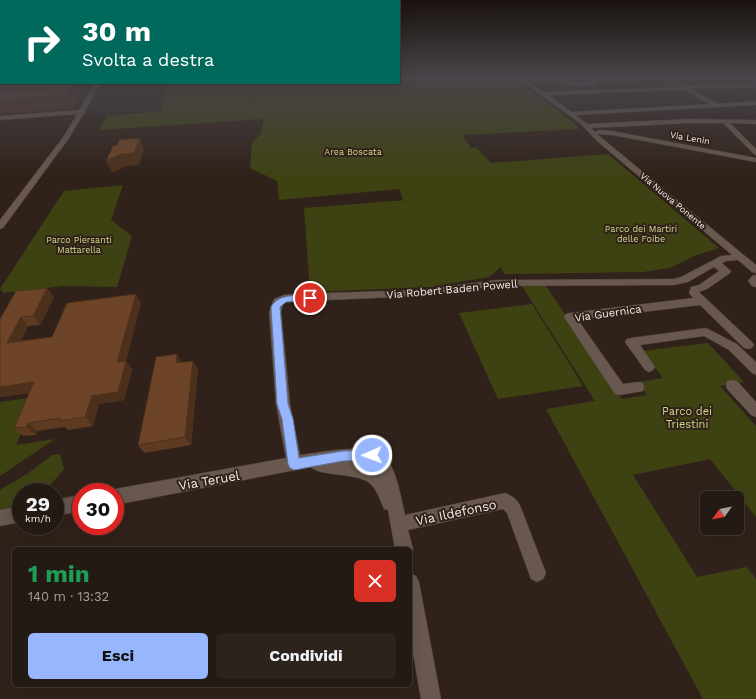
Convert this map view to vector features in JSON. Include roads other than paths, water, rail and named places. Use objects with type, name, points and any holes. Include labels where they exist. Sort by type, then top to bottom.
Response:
[{"type":"street","points":[[566,111],[588,129],[690,121],[756,122]]},
{"type":"street","points":[[570,114],[632,111]]},
{"type":"street","points":[[0,118],[82,112]]},
{"type":"street","points":[[0,226],[67,136],[82,112]]},
{"type":"street","points":[[735,115],[747,122]]},
{"type":"street","points":[[724,121],[755,158]]},
{"type":"street","name":"Via Lenin","points":[[588,129],[755,158]]},
{"type":"street","name":"Via Nuova Ponente","points":[[588,129],[756,270]]},
{"type":"street","name":"Via Robert Baden Powell","points":[[299,463],[282,404],[275,312],[278,302],[284,299],[418,293],[497,283],[674,282],[684,280],[724,258],[740,257]]},
{"type":"street","points":[[715,262],[726,271],[703,287],[696,289],[694,293],[752,344]]},
{"type":"street","points":[[756,278],[753,281],[756,284]]},
{"type":"street","name":"Via Guernica","points":[[638,387],[620,390],[570,317],[702,301]]},
{"type":"street","points":[[649,367],[630,342],[706,332],[733,347],[756,370]]},
{"type":"street","points":[[733,347],[752,344]]},
{"type":"street","points":[[732,385],[756,410]]},
{"type":"street","name":"Via Teruel","points":[[124,495],[343,456],[375,459]]},
{"type":"street","points":[[399,524],[383,489],[367,473],[361,463],[363,459],[375,459],[390,483],[399,524],[404,547]]},
{"type":"street","points":[[299,463],[367,473]]},
{"type":"street","name":"Via Ildefonso","points":[[399,524],[505,501],[513,508],[537,573]]},
{"type":"street","points":[[0,518],[12,516]]},
{"type":"street","points":[[412,593],[431,699]]},
{"type":"park label","name":"Area Boscata","points":[[353,152]]},
{"type":"park label","name":"Parco dei Martiri delle Foibe","points":[[641,234]]},
{"type":"park label","name":"Parco Piersanti Mattarella","points":[[79,246]]},
{"type":"park label","name":"Parco dei Triestini","points":[[687,417]]}]
